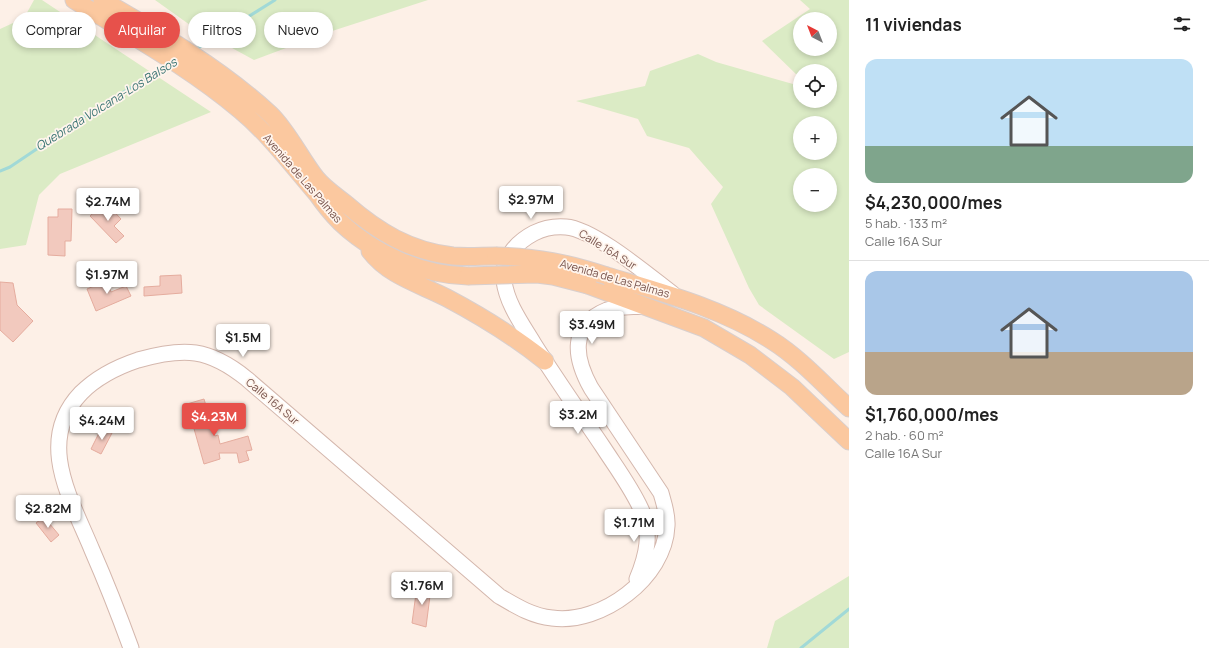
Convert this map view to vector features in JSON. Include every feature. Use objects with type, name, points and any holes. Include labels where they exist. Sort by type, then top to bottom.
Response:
[{"type":"main road","name":"Avenida de Las Palmas","points":[[74,0],[104,15]]},
{"type":"main road","name":"Avenida de Las Palmas","points":[[102,0],[118,12]]},
{"type":"main road","name":"Avenida de Las Palmas","points":[[164,48],[191,73],[205,81],[242,111],[268,137],[340,222],[358,237],[380,251],[421,270],[438,274],[468,276],[537,274],[553,276],[588,285],[704,328],[750,355],[792,388],[849,441]]},
{"type":"main road","name":"Avenida de Las Palmas","points":[[174,48],[192,55],[238,86],[272,116],[317,179],[359,216],[390,237],[425,250],[454,256],[540,258],[558,261],[677,297],[738,322],[772,340],[791,355],[849,408]]},
{"type":"main road","name":"Calle 16A Sur","points":[[633,589],[648,548],[646,524],[641,508],[611,459],[545,361],[510,303],[504,280],[507,260],[516,245],[533,234],[554,227],[567,227],[580,230],[618,254],[677,297]]},
{"type":"main road","points":[[358,237],[373,255],[397,275],[461,306],[519,341],[545,361]]},
{"type":"main road","name":"Calle 16A Sur","points":[[131,648],[108,586],[68,493],[61,470],[58,441],[62,424],[68,409],[86,388],[108,373],[132,362],[162,354],[185,351],[202,354],[233,367],[499,596],[519,608],[537,616],[553,619],[585,616],[613,605],[633,589],[650,571],[663,546],[667,527],[665,507],[656,484],[591,388],[582,372],[577,351],[584,328],[597,315],[608,310],[645,306]]},
{"type":"green space","points":[[34,0],[42,0],[60,12],[27,12]]},
{"type":"green space","points":[[155,0],[428,0],[333,31],[333,12],[264,12],[264,48],[286,48],[254,60],[232,48],[256,48],[256,12],[188,12],[188,24],[180,18],[180,12],[172,12]]},
{"type":"green space","points":[[800,0],[849,0],[849,352],[834,359],[759,305],[749,288],[711,204],[723,187],[689,148],[647,136],[638,119],[576,101],[645,86],[650,71],[698,54],[716,62],[793,84],[793,108],[837,108],[837,64],[793,64],[793,71],[762,41],[793,20],[793,56],[837,56],[837,12],[806,12],[810,9]]},
{"type":"green space","points":[[12,24],[12,48],[96,48],[96,36],[104,41],[104,48],[114,48],[211,112],[60,174],[39,195],[26,245],[0,249],[0,29]]},
{"type":"green space","points":[[849,576],[849,648],[767,648],[775,621]]},
{"type":"building","points":[[105,202],[121,219],[114,226],[124,236],[116,243],[90,216]]},
{"type":"building","points":[[58,209],[72,209],[71,241],[65,241],[65,256],[48,255],[48,217],[58,217]]},
{"type":"building","points":[[181,275],[182,293],[144,296],[144,287],[160,286],[160,276]]},
{"type":"building","points":[[106,281],[111,292],[126,286],[131,296],[96,311],[87,289]]},
{"type":"building","points":[[0,282],[13,283],[17,305],[33,321],[13,342],[0,330]]},
{"type":"building","points":[[204,399],[215,436],[218,435],[220,444],[248,436],[252,450],[246,451],[249,460],[239,463],[237,453],[219,453],[220,459],[204,464],[187,404]]},
{"type":"building","points":[[102,427],[112,433],[101,454],[91,449]]},
{"type":"building","points":[[44,517],[59,535],[51,542],[36,523]]},
{"type":"building","points":[[417,586],[431,588],[426,627],[412,623]]},
{"type":"waterway","name":"Quebrada Volcana-Los Balsos","points":[[195,50],[275,0]]},
{"type":"waterway","name":"Quebrada Volcana-Los Balsos","points":[[0,171],[10,167],[105,103],[169,65]]},
{"type":"waterway","points":[[801,648],[849,609]]}]
